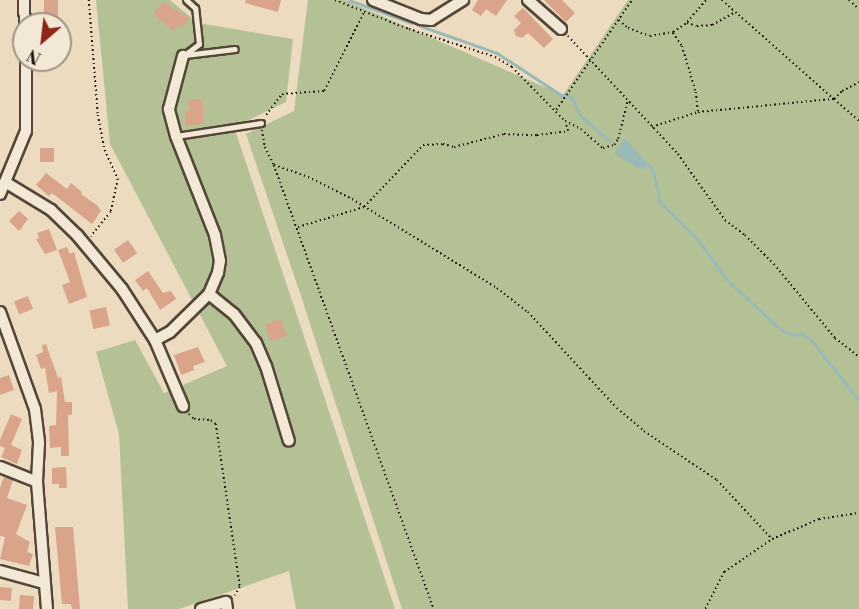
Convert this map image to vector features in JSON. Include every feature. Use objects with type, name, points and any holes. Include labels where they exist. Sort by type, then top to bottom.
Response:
[{"type":"street","points":[[373,0],[421,19],[431,20],[463,0]]},
{"type":"street","points":[[528,0],[561,29]]},
{"type":"street","points":[[155,340],[170,332],[208,294],[218,273],[220,250],[176,136],[169,109],[183,56]]},
{"type":"street","points":[[0,194],[26,131],[26,72]]},
{"type":"street","points":[[5,182],[51,210],[85,244],[122,289],[155,340],[183,406]]},
{"type":"street","points":[[208,294],[234,315],[256,343],[266,366],[289,441]]},
{"type":"street","points":[[0,312],[34,409],[39,443],[37,482],[47,609]]},
{"type":"street","points":[[0,467],[37,482]]},
{"type":"street","points":[[0,571],[44,583]]},
{"type":"street","points":[[201,609],[227,606]]},
{"type":"lane","points":[[183,56],[199,44],[195,8],[186,0]]},
{"type":"lane","points":[[183,56],[235,49]]},
{"type":"lane","points":[[176,136],[261,123]]},
{"type":"path","points":[[85,244],[111,212],[118,179],[105,150],[98,115],[89,0]]},
{"type":"path","points":[[335,0],[495,57],[512,67],[565,121],[581,129],[603,148],[609,148],[618,139],[628,101]]},
{"type":"path","points":[[555,110],[632,0]]},
{"type":"path","points":[[619,20],[628,28],[650,36],[673,32],[687,23],[706,0]]},
{"type":"path","points":[[722,0],[859,121]]},
{"type":"path","points":[[849,0],[858,8]]},
{"type":"path","points":[[364,12],[324,91],[282,94],[261,123],[265,147],[297,227],[434,609]]},
{"type":"path","points":[[687,23],[712,26],[735,12]]},
{"type":"path","points":[[561,29],[678,154],[725,220],[745,235],[774,264],[835,338],[859,357]]},
{"type":"path","points":[[673,32],[682,46],[696,92],[698,112]]},
{"type":"path","points":[[651,127],[698,112],[834,99],[842,91],[859,82]]},
{"type":"path","points":[[297,227],[364,207],[423,145],[443,144],[454,147],[504,134],[537,135],[568,131],[565,121]]},
{"type":"path","points":[[274,165],[308,177],[364,207],[487,282],[528,312],[617,408],[644,431],[717,480],[771,539]]},
{"type":"path","points":[[183,406],[194,419],[211,420],[216,424],[240,586],[227,606]]},
{"type":"path","points":[[705,609],[724,572],[771,539],[819,519],[859,513]]},
{"type":"green space","points":[[96,0],[170,0],[198,23],[293,39],[286,102],[234,127],[395,609],[296,609],[289,571],[179,609],[128,609],[119,434],[96,352],[135,340],[164,393],[227,366],[110,144]]},
{"type":"green space","points":[[308,0],[345,0],[563,95],[628,0],[859,0],[859,609],[402,609],[246,134],[294,111]]},
{"type":"water","points":[[625,138],[649,165],[645,169],[637,168],[614,153]]},
{"type":"building","points":[[44,0],[58,0],[58,12],[44,12]]},
{"type":"building","points":[[246,0],[281,0],[278,12],[245,3]]},
{"type":"building","points":[[478,0],[507,0],[496,16],[486,9],[481,16],[472,10]]},
{"type":"building","points":[[544,0],[562,0],[575,13],[566,22]]},
{"type":"building","points":[[163,2],[190,18],[182,28],[179,25],[174,31],[153,14]]},
{"type":"building","points":[[523,8],[553,39],[544,48],[528,33],[522,38],[516,36],[514,30],[521,23],[514,16]]},
{"type":"building","points":[[200,99],[203,103],[203,124],[186,126],[185,111],[189,111],[188,100]]},
{"type":"building","points":[[40,148],[54,148],[54,162],[40,162]]},
{"type":"building","points":[[46,173],[67,189],[71,183],[82,192],[81,194],[98,206],[101,211],[92,224],[52,193],[49,196],[36,185]]},
{"type":"building","points":[[19,211],[28,219],[19,231],[9,221]]},
{"type":"building","points":[[49,229],[57,250],[45,254],[36,239],[39,238],[37,233]]},
{"type":"building","points":[[128,240],[137,253],[123,263],[114,250]]},
{"type":"building","points":[[67,247],[70,254],[74,252],[87,297],[69,304],[62,285],[70,282],[58,250]]},
{"type":"building","points":[[148,271],[163,293],[171,291],[176,299],[160,310],[147,288],[143,291],[135,280]]},
{"type":"building","points":[[28,296],[33,309],[19,314],[14,301]]},
{"type":"building","points":[[106,307],[110,326],[93,329],[89,311]]},
{"type":"building","points":[[281,319],[287,336],[271,342],[265,325]]},
{"type":"building","points":[[46,344],[58,378],[61,377],[65,402],[72,402],[72,415],[68,415],[69,456],[61,456],[61,447],[50,448],[49,426],[56,425],[57,391],[49,393],[45,368],[41,369],[36,355],[43,352],[42,345]]},
{"type":"building","points":[[198,347],[205,362],[193,366],[194,370],[181,375],[174,355]]},
{"type":"building","points":[[9,375],[14,390],[0,395],[0,378]]},
{"type":"building","points":[[11,414],[22,419],[11,445],[22,450],[17,464],[1,457],[5,448],[0,446],[0,440]]},
{"type":"building","points":[[66,467],[67,488],[59,488],[59,484],[52,484],[52,468]]},
{"type":"building","points":[[4,477],[13,480],[7,498],[27,505],[16,534],[30,542],[27,552],[33,554],[29,566],[0,559],[5,537],[0,536],[0,488]]},
{"type":"building","points":[[55,527],[73,527],[80,609],[72,609],[71,604],[62,604]]},
{"type":"building","points":[[0,587],[12,588],[11,601],[0,600]]},
{"type":"building","points":[[20,595],[34,596],[33,609],[19,609]]},
{"type":"waterway","points":[[349,0],[412,23]]},
{"type":"waterway","points":[[418,25],[497,53],[561,95],[568,95],[573,99],[579,114],[609,141]]},
{"type":"waterway","points":[[649,165],[653,171],[660,202],[699,241],[726,279],[781,330],[793,335],[802,334],[812,341],[859,401]]}]
